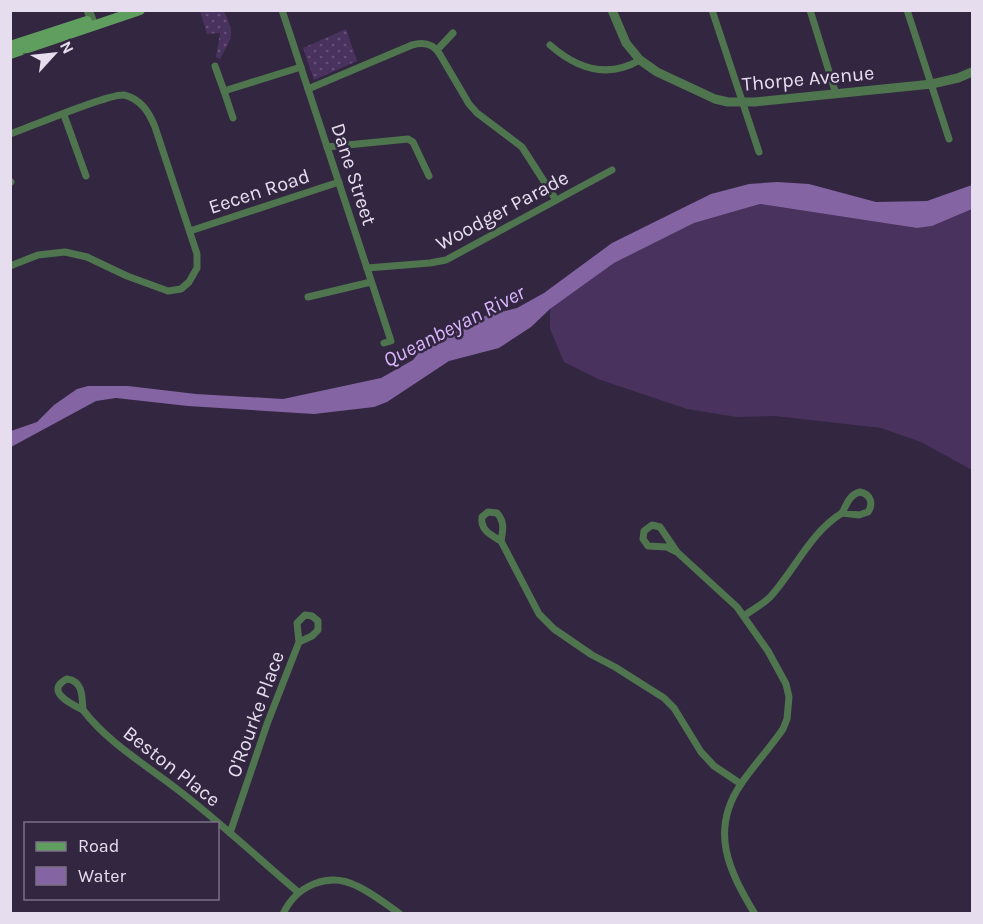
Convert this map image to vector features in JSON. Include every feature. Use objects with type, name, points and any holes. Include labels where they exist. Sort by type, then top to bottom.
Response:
[{"type":"main road","points":[[10,46],[119,10]]},
{"type":"main road","points":[[10,54],[91,19],[140,10]]},
{"type":"street","name":"Dane Street","points":[[282,10],[391,341],[384,343]]},
{"type":"street","name":"Thorpe Avenue","points":[[612,10],[626,43],[640,60],[657,72],[715,99],[743,102],[932,84],[972,72]]},
{"type":"street","points":[[712,10],[760,152]]},
{"type":"street","points":[[810,10],[836,94]]},
{"type":"street","points":[[908,10],[949,139]]},
{"type":"street","points":[[437,50],[453,33]]},
{"type":"street","points":[[308,89],[412,45],[424,44],[437,50],[471,107],[522,147],[556,200]]},
{"type":"street","points":[[550,45],[574,63],[587,67],[621,69],[640,60]]},
{"type":"street","points":[[215,66],[233,118]]},
{"type":"street","points":[[224,91],[301,67]]},
{"type":"street","points":[[10,134],[118,95],[133,99],[149,111],[190,231],[197,254],[197,268],[189,282],[181,289],[168,291],[87,257],[65,252],[38,255],[10,266]]},
{"type":"street","points":[[64,115],[86,176]]},
{"type":"street","points":[[327,147],[407,138],[413,142],[429,176]]},
{"type":"street","name":"Woodger Parade","points":[[367,268],[446,260],[612,170]]},
{"type":"street","name":"Eecen Road","points":[[190,231],[339,182]]},
{"type":"street","points":[[308,297],[371,282]]},
{"type":"street","points":[[744,616],[769,597],[817,534],[828,522],[842,513]]},
{"type":"street","points":[[677,552],[667,547],[656,547],[645,543],[644,531],[656,525],[662,529],[677,552],[722,592],[744,616],[781,672],[789,697],[787,719],[783,729],[741,784],[727,816],[725,847],[732,872],[755,914]]},
{"type":"street","points":[[656,547],[663,542],[664,534]]},
{"type":"street","points":[[501,541],[539,615],[554,629],[592,655],[664,698],[674,708],[701,752],[714,766],[741,784]]},
{"type":"street","name":"O'Rourke Place","points":[[230,833],[267,724],[299,642]]},
{"type":"street","name":"Beston Place","points":[[83,710],[80,687],[71,679],[63,681],[59,691],[61,697],[83,710],[94,724],[111,739],[217,822]]},
{"type":"street","name":"Beston Place","points":[[219,824],[298,892]]},
{"type":"street","points":[[283,914],[298,892],[318,882],[343,881],[360,888],[400,914]]},
{"type":"shaded area","points":[[200,11],[224,11],[228,19],[231,35],[220,59],[216,57],[220,33],[207,34]]},
{"type":"shaded area","points":[[346,29],[357,61],[314,80],[303,48]]},
{"type":"shaded area","points":[[760,204],[917,228],[932,226],[972,209],[972,470],[921,442],[881,428],[775,416],[737,417],[687,409],[598,379],[564,362],[550,329],[550,309],[614,263],[694,223]]},
{"type":"water","name":"Queanbeyan River","points":[[777,182],[809,184],[876,202],[927,201],[972,185],[972,209],[932,226],[917,228],[760,204],[694,223],[614,263],[550,309],[531,327],[499,348],[449,361],[387,402],[374,407],[314,414],[188,406],[116,398],[96,401],[11,447],[11,431],[37,422],[54,405],[77,389],[88,386],[128,386],[196,394],[283,399],[381,378],[413,360],[427,342],[485,316],[517,308],[544,293],[612,243],[711,194],[749,184]]}]
